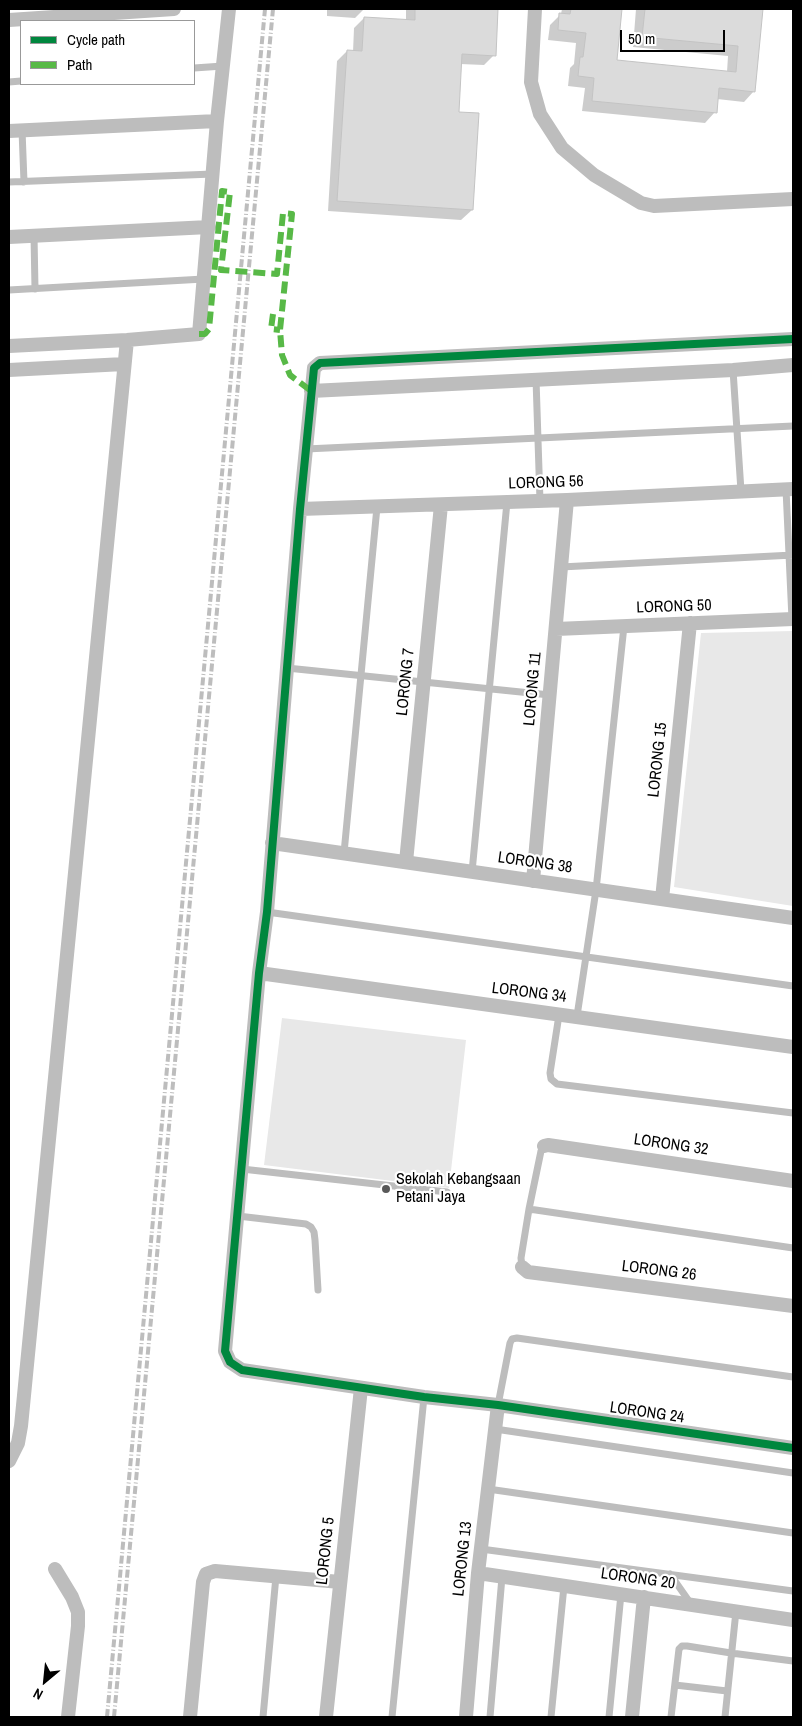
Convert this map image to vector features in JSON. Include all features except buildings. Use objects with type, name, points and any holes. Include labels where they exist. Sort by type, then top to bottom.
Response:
[{"type":"street","points":[[9,20],[64,12],[174,9]]},
{"type":"street","points":[[9,346],[199,334],[217,121],[229,9]]},
{"type":"street","points":[[535,9],[531,82],[540,114],[562,148],[594,175],[641,203],[654,206],[793,200]]},
{"type":"street","points":[[15,131],[217,121]]},
{"type":"street","points":[[9,236],[209,227]]},
{"type":"street","name":"LORONG 24","points":[[793,339],[320,364],[314,368],[305,449],[267,912],[259,973],[226,1351],[230,1362],[242,1370],[793,1448]]},
{"type":"street","points":[[9,1461],[18,1443],[21,1426],[126,340]]},
{"type":"street","points":[[9,370],[124,364]]},
{"type":"street","points":[[311,391],[733,370],[793,365]]},
{"type":"street","name":"LORONG 56","points":[[300,509],[568,500],[790,489]]},
{"type":"street","name":"LORONG 11","points":[[533,881],[568,500]]},
{"type":"street","name":"LORONG 7","points":[[406,862],[441,505]]},
{"type":"street","name":"LORONG 50","points":[[556,629],[793,619]]},
{"type":"street","name":"LORONG 15","points":[[662,900],[690,624]]},
{"type":"street","name":"LORONG 38","points":[[272,843],[793,918]]},
{"type":"street","name":"LORONG 34","points":[[259,973],[793,1047]]},
{"type":"street","name":"LORONG 32","points":[[544,1146],[548,1145],[793,1181]]},
{"type":"street","name":"LORONG 26","points":[[522,1267],[528,1272],[793,1306]]},
{"type":"street","name":"LORONG 5","points":[[326,1717],[361,1388]]},
{"type":"street","name":"LORONG 13","points":[[466,1717],[478,1573],[498,1405]]},
{"type":"street","points":[[55,1569],[72,1597],[78,1612],[68,1717]]},
{"type":"street","points":[[190,1717],[203,1582],[206,1574],[215,1571],[340,1582]]},
{"type":"street","name":"LORONG 20","points":[[478,1573],[793,1620]]},
{"type":"street","points":[[632,1717],[644,1598]]},
{"type":"lane","points":[[195,68],[223,66]]},
{"type":"lane","points":[[15,131],[24,182]]},
{"type":"lane","points":[[9,182],[213,174]]},
{"type":"lane","points":[[34,235],[35,289]]},
{"type":"lane","points":[[9,290],[204,279]]},
{"type":"lane","points":[[733,370],[741,491]]},
{"type":"lane","points":[[536,379],[540,501]]},
{"type":"lane","points":[[305,449],[793,426]]},
{"type":"lane","points":[[790,489],[793,619]]},
{"type":"lane","points":[[472,872],[507,502]]},
{"type":"lane","points":[[344,854],[377,507]]},
{"type":"lane","points":[[561,567],[792,555]]},
{"type":"lane","points":[[577,1016],[596,890],[624,626]]},
{"type":"lane","points":[[287,668],[550,694]]},
{"type":"lane","points":[[267,912],[793,986]]},
{"type":"lane","points":[[559,1015],[550,1073],[551,1079],[557,1084],[793,1113]]},
{"type":"lane","points":[[522,1267],[521,1258],[529,1209],[541,1151],[544,1146]]},
{"type":"lane","points":[[242,1169],[447,1192]]},
{"type":"lane","points":[[529,1209],[793,1248]]},
{"type":"lane","points":[[238,1216],[306,1224],[311,1227],[315,1240],[318,1290]]},
{"type":"lane","points":[[498,1405],[510,1343],[512,1339],[517,1338],[793,1377]]},
{"type":"lane","points":[[392,1717],[424,1397]]},
{"type":"lane","points":[[495,1429],[793,1473]]},
{"type":"lane","points":[[488,1489],[793,1533]]},
{"type":"lane","name":"LORONG 20","points":[[481,1549],[793,1591]]},
{"type":"lane","points":[[670,1574],[691,1604]]},
{"type":"lane","points":[[263,1717],[276,1576]]},
{"type":"lane","points":[[490,1717],[502,1576]]},
{"type":"lane","points":[[551,1717],[564,1586]]},
{"type":"lane","points":[[609,1717],[622,1594]]},
{"type":"lane","points":[[725,1717],[736,1611]]},
{"type":"lane","points":[[672,1717],[679,1649],[682,1646],[793,1660]]},
{"type":"lane","points":[[675,1685],[727,1691]]},
{"type":"shaded area","points":[[793,631],[793,906],[674,887],[701,633]]},
{"type":"shaded area","points":[[282,1018],[466,1040],[449,1188],[264,1165]]},
{"type":"railway","points":[[107,1717],[265,9]]},
{"type":"railway","points":[[114,1717],[273,9]]},
{"type":"marked path","points":[[199,334],[205,334],[209,329],[222,191],[230,192],[221,270],[277,274],[283,213],[292,214],[280,330],[282,355],[290,375],[311,391]]},
{"type":"marked path","points":[[273,314],[271,329],[280,330]]},
{"type":"cycle path","points":[[793,339],[320,363],[314,368],[300,509],[267,912],[259,973],[225,1351],[230,1362],[242,1370],[793,1448]]},
{"type":"place","name":"Sekolah Kebangsaan Petani Jaya","points":[[386,1189]]}]
